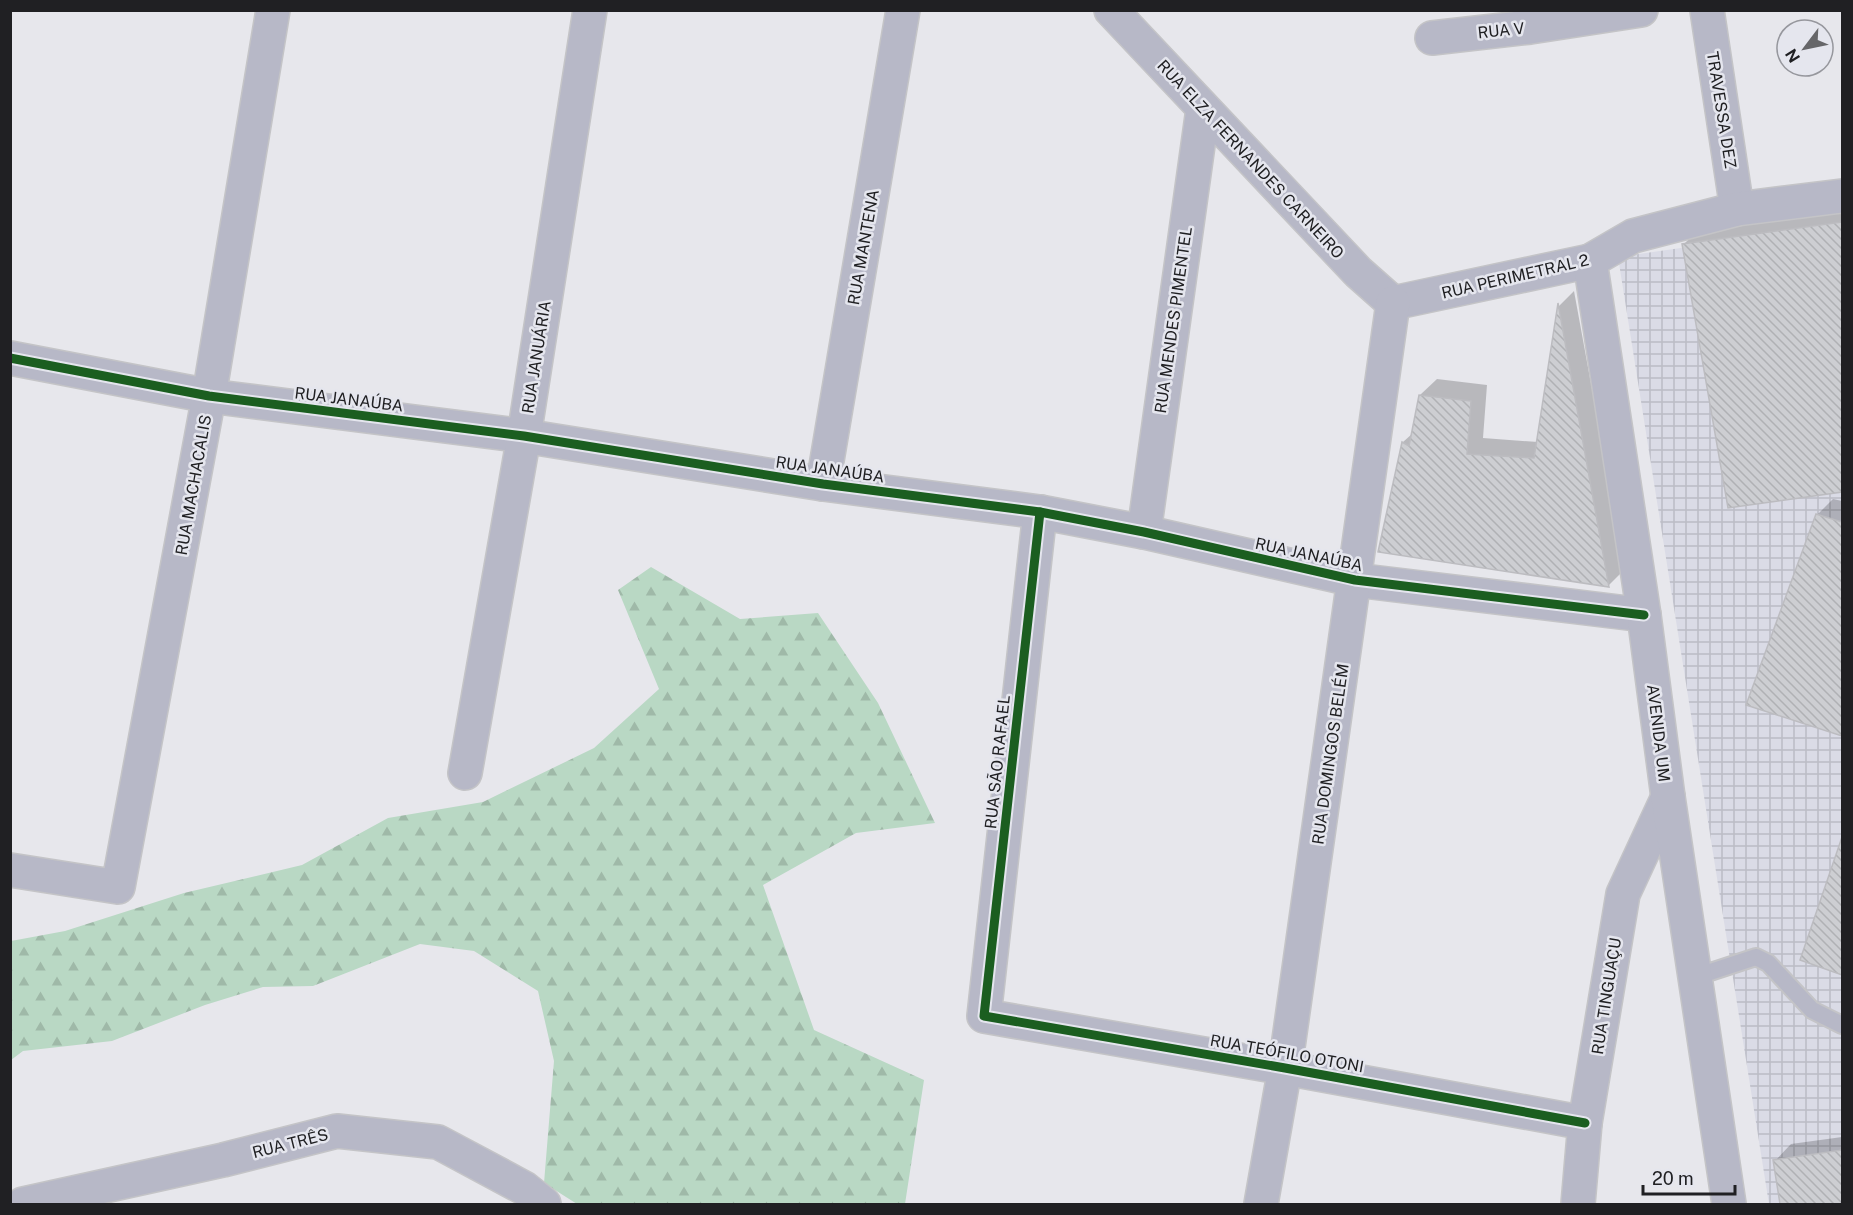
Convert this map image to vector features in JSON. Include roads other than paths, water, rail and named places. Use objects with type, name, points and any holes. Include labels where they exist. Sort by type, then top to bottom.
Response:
[{"type":"street","name":"RUA MACHACALIS","points":[[10,870],[118,887],[209,396],[273,10]]},
{"type":"street","name":"RUA JANUÁRIA","points":[[465,772],[524,436],[590,10]]},
{"type":"street","name":"RUA MANTENA","points":[[823,484],[903,10]]},
{"type":"street","name":"RUA ELZA FERNANDES CARNEIRO","points":[[1112,10],[1358,272],[1393,303]]},
{"type":"street","name":"RUA V","points":[[1432,38],[1529,19],[1641,10]]},
{"type":"street","name":"TRAVESSA DEZ","points":[[1707,10],[1737,209]]},
{"type":"street","name":"RUA MENDES PIMENTEL","points":[[1144,532],[1203,109]]},
{"type":"street","name":"RUA PERIMETRAL 2","points":[[1393,303],[1590,261],[1633,236],[1737,209],[1842,196]]},
{"type":"street","name":"AVENIDA UM","points":[[1590,261],[1644,615],[1668,797],[1729,1204]]},
{"type":"street","name":"RUA DOMINGOS BELÉM","points":[[1261,1204],[1285,1068],[1393,303]]},
{"type":"street","name":"RUA JANAÚBA","points":[[10,358],[209,396],[524,436],[823,484],[1040,512],[1144,532],[1355,580],[1644,615]]},
{"type":"street","name":"RUA SÃO RAFAEL","points":[[984,1016],[1040,512]]},
{"type":"street","name":"RUA TINGUAÇU","points":[[1578,1204],[1585,1123],[1623,894],[1668,797]]},
{"type":"street","name":"RUA TEÓFILO OTONI","points":[[984,1016],[1585,1123]]},
{"type":"street","name":"RUA TRÊS","points":[[23,1204],[223,1160],[337,1131],[438,1142],[524,1188],[544,1204]]},
{"type":"lane","points":[[1695,977],[1756,957],[1768,963],[1812,1010],[1842,1025]]}]
